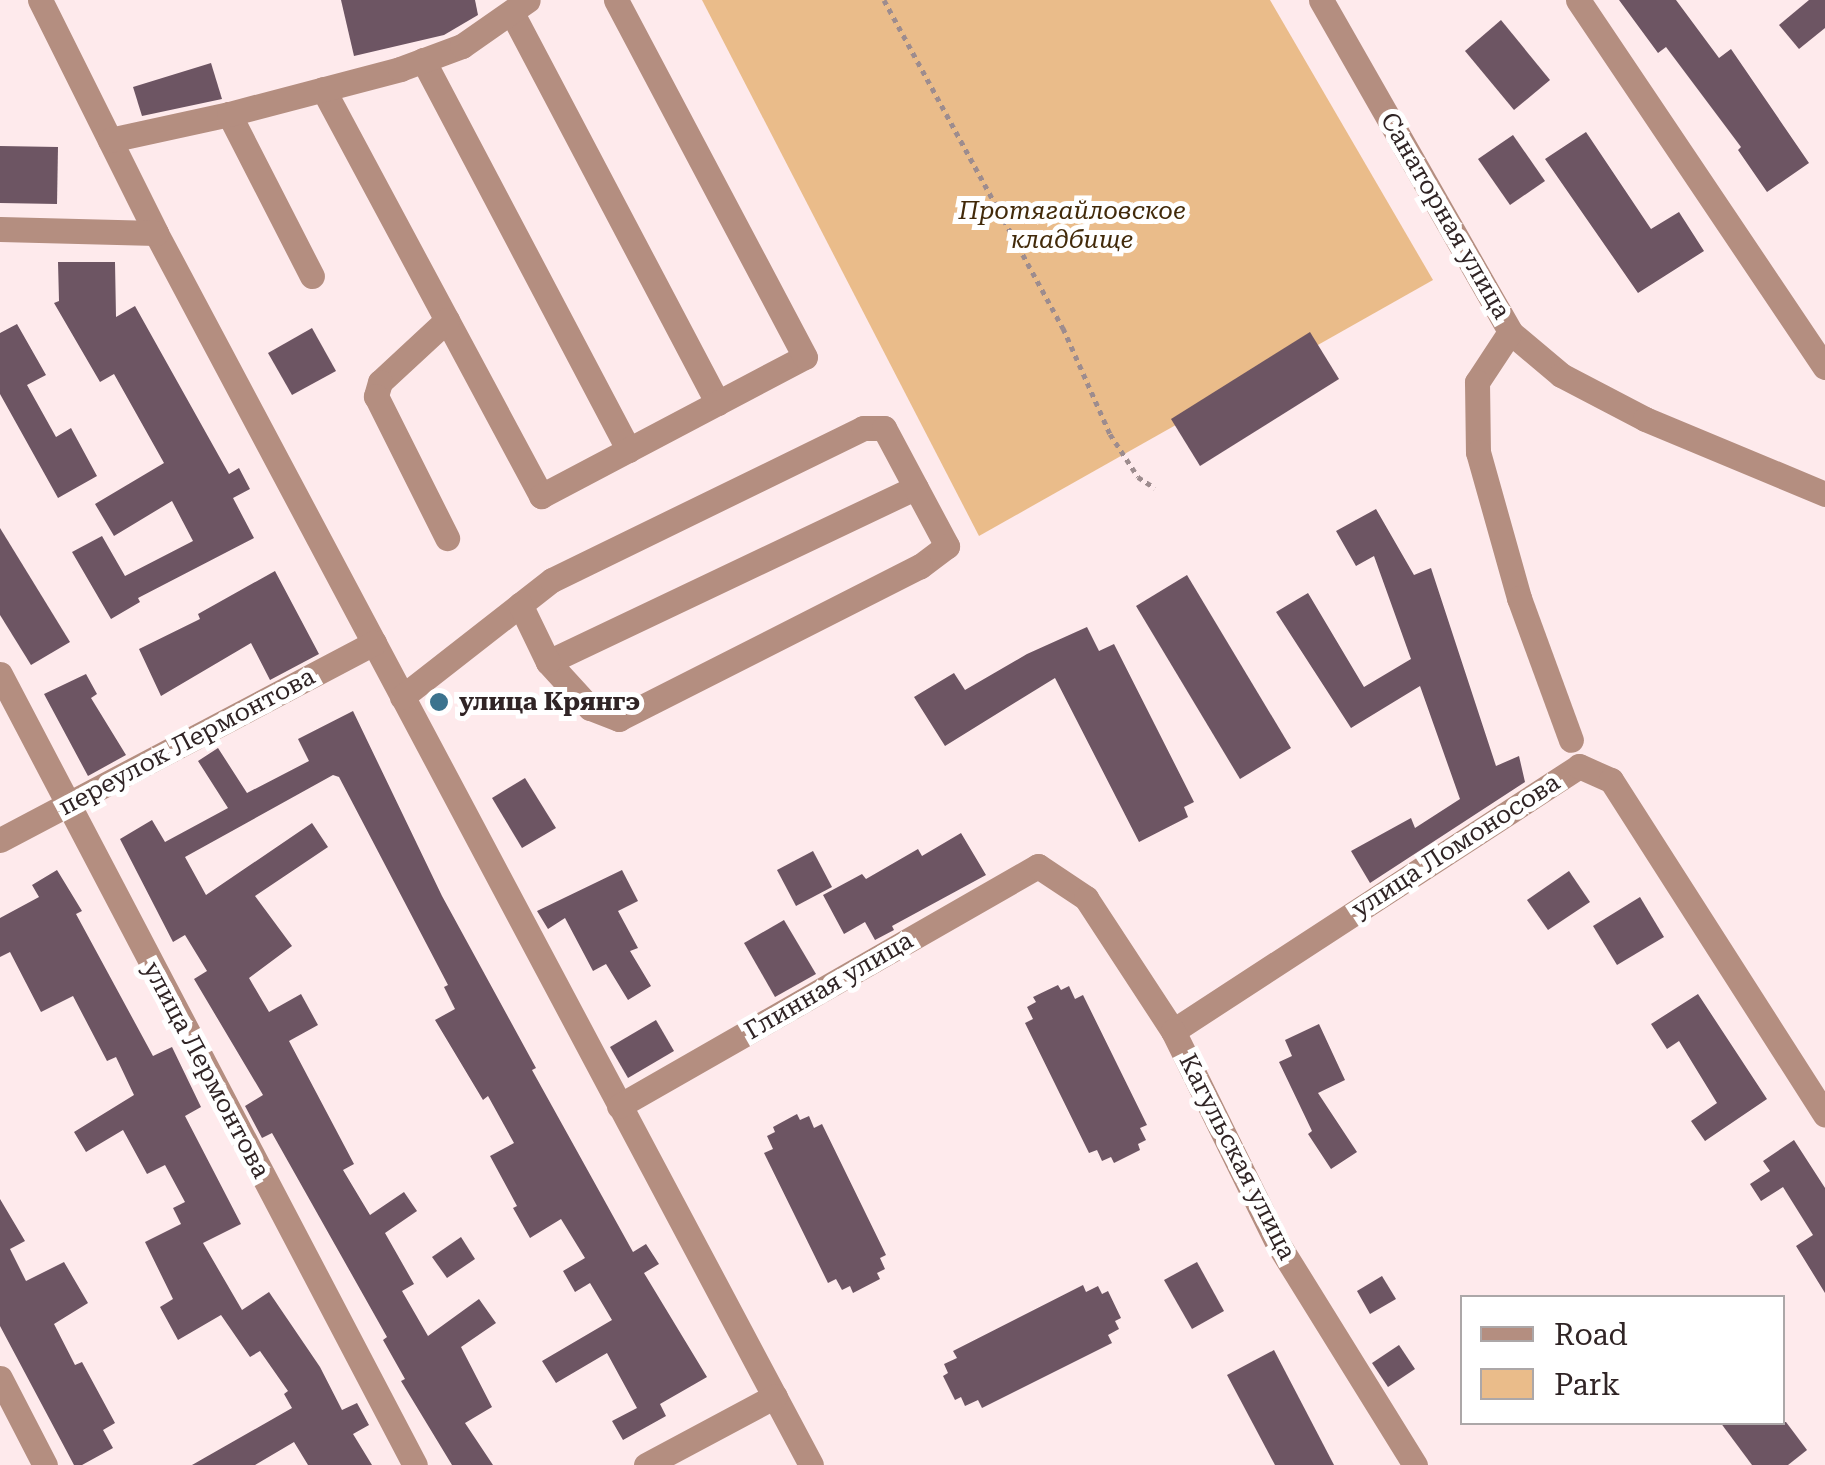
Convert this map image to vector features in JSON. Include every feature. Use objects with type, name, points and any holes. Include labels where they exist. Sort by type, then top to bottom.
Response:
[{"type":"street","points":[[40,0],[156,232],[811,1465]]},
{"type":"street","points":[[324,89],[541,496],[805,357],[616,0]]},
{"type":"street","name":"Санаторная улица","points":[[1321,0],[1510,332],[1560,375],[1646,419],[1825,494]]},
{"type":"street","points":[[1578,0],[1825,367]]},
{"type":"street","points":[[110,140],[229,114],[423,60],[462,46],[520,7],[718,403]]},
{"type":"street","points":[[423,60],[629,450]]},
{"type":"street","points":[[229,114],[312,276]]},
{"type":"street","points":[[0,230],[156,232]]},
{"type":"street","points":[[447,320],[380,382],[376,396],[447,538]]},
{"type":"street","points":[[1510,332],[1477,382],[1478,452],[1519,598],[1571,740]]},
{"type":"street","points":[[402,697],[520,604],[552,580],[863,428],[884,428],[947,546],[920,566],[619,718],[590,708],[548,662],[520,604]]},
{"type":"street","points":[[548,662],[916,487]]},
{"type":"street","name":"переулок Лермонтова","points":[[0,840],[374,643]]},
{"type":"street","name":"улица Лермонтова","points":[[0,674],[415,1465]]},
{"type":"street","name":"улица Ломоносова","points":[[1174,1031],[1579,766],[1611,780],[1825,1114]]},
{"type":"street","name":"Глинная улица","points":[[620,1106],[1038,866]]},
{"type":"street","name":"Кагульская улица","points":[[1038,866],[1086,898],[1174,1031],[1278,1244],[1416,1465]]},
{"type":"street","points":[[0,1378],[46,1465]]},
{"type":"street","points":[[646,1465],[775,1396]]},
{"type":"path","points":[[884,0],[1064,328],[1110,434],[1138,477],[1155,488]]},
{"type":"green space","name":"Протягайловское кладбище","points":[[702,0],[1270,0],[1433,280],[979,536]]},
{"type":"building","points":[[341,0],[475,0],[478,15],[444,35],[354,56]]},
{"type":"building","points":[[1619,0],[1676,0],[1719,58],[1731,49],[1809,163],[1767,192],[1738,150],[1741,147],[1666,47],[1658,53]]},
{"type":"building","points":[[1809,0],[1825,0],[1825,28],[1799,49],[1779,25]]},
{"type":"building","points":[[1501,20],[1550,80],[1514,110],[1465,51]]},
{"type":"building","points":[[211,63],[222,99],[142,116],[133,87]]},
{"type":"building","points":[[1586,132],[1651,229],[1679,212],[1704,251],[1638,293],[1545,159]]},
{"type":"building","points":[[1513,135],[1545,181],[1510,205],[1478,159]]},
{"type":"building","points":[[0,146],[58,147],[57,204],[0,203]]},
{"type":"building","points":[[58,262],[115,262],[116,317],[135,306],[229,474],[239,468],[250,489],[233,498],[254,538],[138,598],[140,602],[111,619],[72,552],[102,536],[125,576],[193,541],[172,501],[114,536],[95,504],[164,463],[114,374],[100,382],[54,303],[59,301]]},
{"type":"building","points":[[17,324],[46,375],[27,385],[56,437],[71,428],[97,476],[58,498],[0,394],[0,333]]},
{"type":"building","points":[[312,328],[336,371],[292,395],[268,353]]},
{"type":"building","points":[[1310,332],[1339,379],[1200,466],[1171,419]]},
{"type":"building","points":[[1376,509],[1414,575],[1431,568],[1496,766],[1519,756],[1525,782],[1370,883],[1351,851],[1411,818],[1415,828],[1460,799],[1420,686],[1351,728],[1276,612],[1308,593],[1364,687],[1411,659],[1374,556],[1356,566],[1336,531]]},
{"type":"building","points":[[0,528],[70,642],[31,665],[0,615]]},
{"type":"building","points":[[275,571],[319,654],[270,680],[251,643],[161,696],[139,649],[200,619],[198,614]]},
{"type":"building","points":[[1187,575],[1291,748],[1240,779],[1136,606]]},
{"type":"building","points":[[1087,627],[1099,651],[1114,644],[1194,802],[1184,807],[1188,817],[1139,842],[1055,678],[945,746],[914,697],[954,673],[965,690],[1027,654]]},
{"type":"building","points":[[86,674],[97,694],[91,698],[126,755],[88,776],[44,694]]},
{"type":"building","points":[[353,711],[442,896],[536,1068],[532,1070],[633,1252],[646,1244],[659,1264],[644,1273],[707,1377],[660,1404],[666,1416],[623,1440],[612,1421],[637,1408],[607,1353],[556,1383],[542,1361],[612,1320],[590,1283],[575,1292],[563,1271],[585,1258],[561,1219],[530,1238],[513,1208],[517,1206],[490,1156],[514,1143],[488,1096],[483,1100],[435,1020],[455,1009],[444,987],[448,985],[339,777],[333,775],[185,857],[206,895],[312,823],[328,847],[255,896],[292,946],[249,978],[269,1012],[301,994],[318,1025],[289,1041],[354,1164],[343,1170],[370,1215],[404,1192],[417,1211],[385,1233],[414,1284],[402,1291],[428,1336],[479,1299],[496,1323],[461,1347],[492,1407],[465,1423],[493,1465],[452,1465],[401,1381],[405,1379],[383,1340],[387,1337],[272,1133],[262,1138],[245,1106],[263,1095],[194,979],[207,971],[185,935],[173,942],[120,839],[152,820],[165,842],[228,808],[198,761],[218,748],[247,793],[309,761],[298,739]]},
{"type":"building","points":[[525,778],[556,828],[522,848],[492,798]]},
{"type":"building","points":[[961,833],[986,875],[892,926],[894,930],[875,940],[865,922],[844,934],[823,895],[862,874],[866,879],[918,849],[922,856]]},
{"type":"building","points":[[813,851],[832,887],[796,906],[777,870]]},
{"type":"building","points":[[57,870],[82,911],[76,914],[153,1056],[172,1047],[201,1107],[185,1116],[241,1224],[203,1243],[242,1310],[269,1292],[320,1367],[342,1410],[357,1403],[369,1425],[353,1434],[372,1465],[308,1465],[294,1442],[255,1465],[192,1465],[292,1408],[284,1394],[288,1391],[260,1351],[250,1357],[221,1315],[178,1340],[160,1307],[173,1299],[145,1242],[181,1224],[173,1208],[185,1202],[165,1165],[147,1174],[123,1130],[86,1152],[74,1132],[134,1095],[116,1057],[107,1061],[73,996],[41,1012],[10,952],[0,957],[0,918],[39,897],[32,885]]},
{"type":"building","points":[[622,870],[638,901],[618,911],[638,948],[630,951],[651,986],[628,1000],[606,964],[593,971],[565,918],[548,929],[537,911]]},
{"type":"building","points":[[1569,871],[1590,902],[1548,930],[1527,900]]},
{"type":"building","points":[[1640,897],[1664,937],[1617,965],[1593,926]]},
{"type":"building","points":[[784,920],[816,974],[775,997],[744,943]]},
{"type":"building","points":[[1058,985],[1061,990],[1069,986],[1075,999],[1083,995],[1147,1125],[1140,1128],[1146,1140],[1138,1144],[1140,1150],[1114,1163],[1111,1157],[1102,1161],[1097,1150],[1089,1153],[1025,1023],[1033,1019],[1027,1007],[1036,1002],[1033,997]]},
{"type":"building","points":[[1698,994],[1767,1099],[1705,1141],[1691,1121],[1717,1103],[1679,1041],[1667,1049],[1651,1024]]},
{"type":"building","points":[[656,1020],[674,1051],[628,1078],[610,1047]]},
{"type":"building","points":[[1319,1024],[1345,1080],[1318,1093],[1357,1152],[1331,1169],[1308,1134],[1312,1131],[1279,1062],[1292,1056],[1285,1040]]},
{"type":"building","points":[[797,1114],[800,1120],[809,1116],[814,1128],[822,1124],[886,1255],[880,1258],[885,1269],[877,1273],[880,1279],[853,1293],[850,1286],[842,1290],[836,1279],[828,1283],[764,1153],[773,1149],[767,1136],[775,1132],[773,1127]]},
{"type":"building","points":[[1794,1140],[1825,1188],[1825,1293],[1796,1246],[1813,1235],[1783,1187],[1761,1201],[1750,1184],[1770,1171],[1763,1161]]},
{"type":"building","points":[[0,1199],[25,1241],[10,1249],[26,1281],[64,1262],[88,1303],[54,1324],[75,1365],[82,1362],[115,1423],[103,1430],[113,1448],[82,1465],[74,1465],[0,1326]]},
{"type":"building","points":[[461,1237],[475,1259],[447,1278],[432,1257]]},
{"type":"building","points":[[1197,1262],[1224,1311],[1192,1329],[1164,1280]]},
{"type":"building","points":[[1382,1276],[1396,1299],[1370,1314],[1357,1291]]},
{"type":"building","points":[[1083,1285],[1086,1292],[1098,1286],[1102,1294],[1108,1291],[1121,1318],[1115,1321],[1119,1329],[1108,1335],[1112,1343],[982,1408],[978,1400],[965,1406],[961,1397],[955,1400],[943,1376],[948,1373],[944,1364],[957,1358],[953,1351]]},
{"type":"building","points":[[1399,1345],[1415,1369],[1388,1387],[1372,1363]]},
{"type":"building","points":[[1274,1350],[1334,1465],[1275,1465],[1227,1375]]},
{"type":"building","points":[[1786,1422],[1807,1450],[1788,1465],[1752,1465],[1722,1425]]},
{"type":"place","name":"улица Крянгэ","points":[[439,702]]}]
